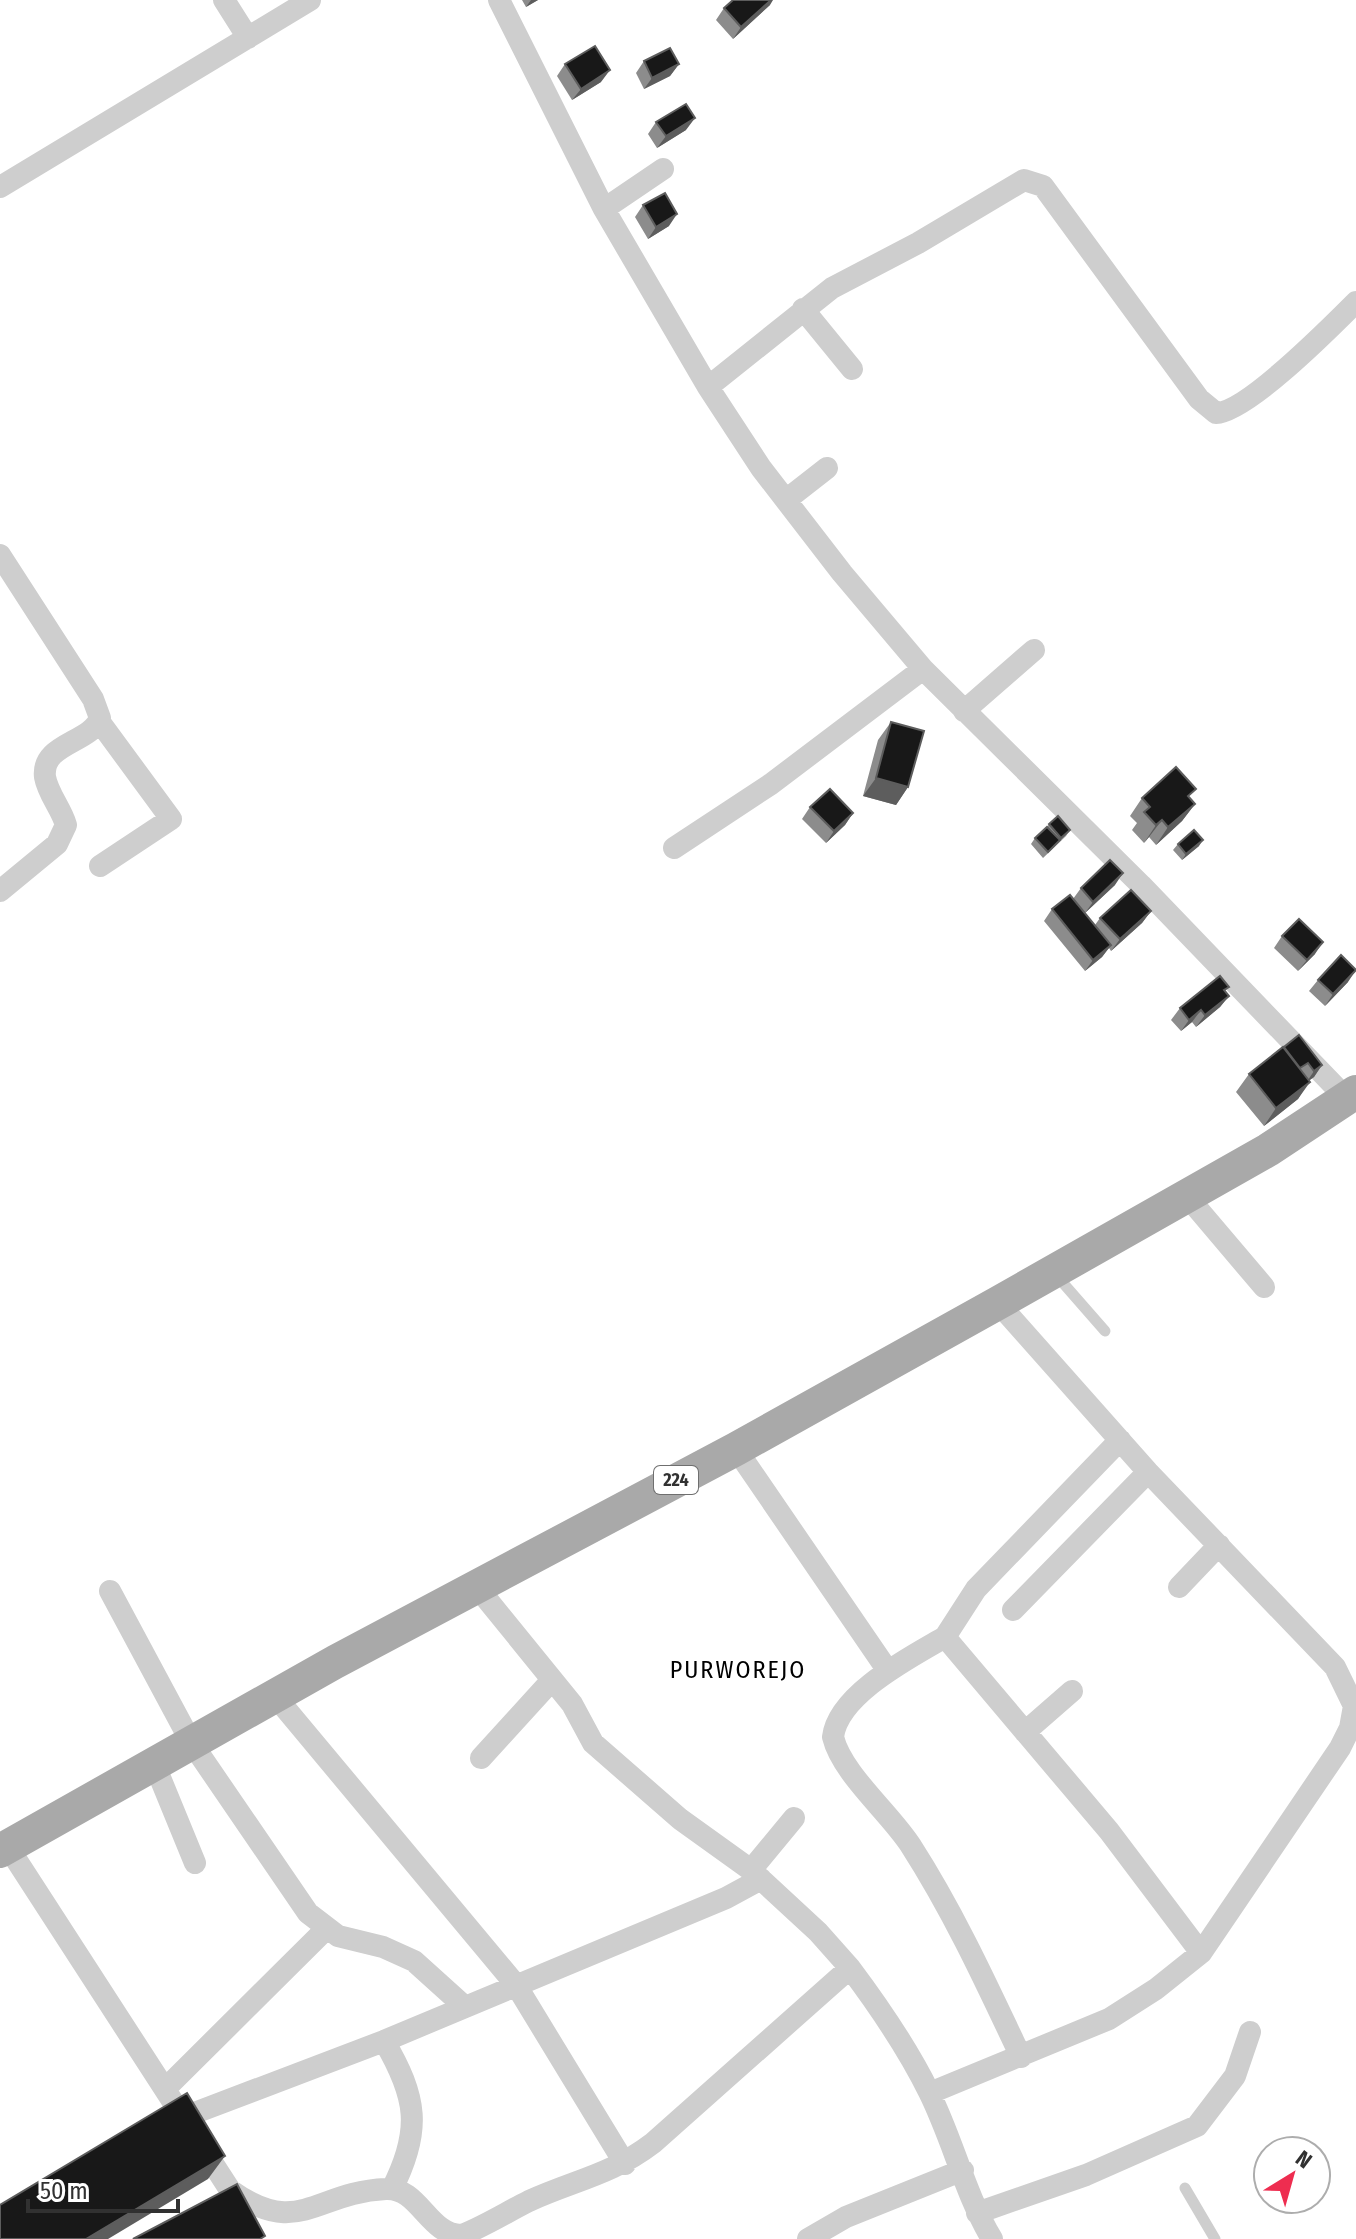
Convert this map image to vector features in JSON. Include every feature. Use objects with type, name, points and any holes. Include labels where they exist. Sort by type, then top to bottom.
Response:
[{"type":"main road","name":"224","points":[[4,1849],[191,1742],[736,1449],[998,1303],[1268,1150],[1351,1096]]},
{"type":"street","points":[[224,0],[248,38]]},
{"type":"street","points":[[0,187],[310,0]]},
{"type":"street","points":[[499,0],[604,209],[708,387],[786,500],[923,669],[1351,1096]]},
{"type":"street","points":[[604,209],[663,169]]},
{"type":"street","points":[[708,387],[803,309],[849,278],[918,243],[1028,179],[1043,186],[1199,399],[1216,413],[1240,404],[1356,302]]},
{"type":"street","points":[[803,309],[852,369]]},
{"type":"street","points":[[786,500],[827,468]]},
{"type":"street","points":[[0,555],[93,699],[99,721],[171,819],[100,866]]},
{"type":"street","points":[[964,711],[1034,650]]},
{"type":"street","points":[[674,848],[771,784],[923,669]]},
{"type":"street","points":[[0,891],[61,839],[65,820],[50,791],[45,770],[53,755],[94,728],[99,721]]},
{"type":"street","points":[[1186,1195],[1264,1287]]},
{"type":"street","points":[[930,2093],[1109,2019],[1156,1989],[1201,1953],[1340,1748],[1355,1714],[1350,1691],[1335,1667],[1148,1472],[998,1303]]},
{"type":"street","points":[[1021,2057],[947,1904],[909,1842],[835,1744],[833,1733],[842,1715],[888,1671],[945,1637],[976,1589],[1120,1440]]},
{"type":"street","points":[[736,1449],[888,1671]]},
{"type":"street","points":[[1013,1610],[1148,1472]]},
{"type":"street","points":[[1179,1587],[1219,1545]]},
{"type":"street","points":[[477,1587],[572,1704],[593,1743],[680,1819],[756,1875],[818,1932],[850,1968],[885,2014],[930,2093],[963,2170],[977,2213],[992,2239]]},
{"type":"street","points":[[110,1591],[191,1742],[293,1893],[326,1929],[344,1938],[407,1956],[465,2007]]},
{"type":"street","points":[[945,1637],[1109,1831],[1201,1953]]},
{"type":"street","points":[[481,1758],[552,1680]]},
{"type":"street","points":[[1025,1732],[1072,1691]]},
{"type":"street","points":[[275,1696],[516,1985],[625,2164]]},
{"type":"street","points":[[154,1763],[195,1863]]},
{"type":"street","points":[[184,2117],[384,2041],[712,1904],[756,1875],[794,1818]]},
{"type":"street","points":[[4,1849],[230,2190],[247,2210],[269,2225],[290,2226],[373,2191],[392,2189],[413,2201],[451,2237],[466,2234],[530,2201],[625,2164],[850,1968]]},
{"type":"street","points":[[165,2089],[326,1929]]},
{"type":"street","points":[[977,2213],[1086,2175],[1197,2126],[1235,2076],[1250,2032]]},
{"type":"street","points":[[384,2041],[403,2078],[412,2111],[410,2148],[392,2189]]},
{"type":"street","points":[[808,2239],[846,2217],[963,2170]]},
{"type":"lane","points":[[1053,1272],[1105,1331]]},
{"type":"lane","points":[[1185,2188],[1215,2239]]},
{"type":"building","points":[[733,0],[771,0],[741,27],[724,8]]},
{"type":"building","points":[[595,46],[610,70],[581,89],[565,64]]},
{"type":"building","points":[[670,48],[679,64],[652,78],[644,61]]},
{"type":"building","points":[[686,104],[695,118],[666,136],[656,122]]},
{"type":"building","points":[[665,193],[677,214],[656,227],[643,205]]},
{"type":"building","points":[[891,722],[924,731],[908,787],[876,778]]},
{"type":"building","points":[[1176,767],[1196,789],[1188,796],[1195,804],[1168,827],[1162,820],[1156,825],[1144,812],[1150,807],[1142,798]]},
{"type":"building","points":[[830,789],[853,813],[834,831],[810,807]]},
{"type":"building","points":[[1058,816],[1070,830],[1061,838],[1049,824]]},
{"type":"building","points":[[1047,827],[1060,840],[1048,852],[1035,838]]},
{"type":"building","points":[[1194,830],[1203,840],[1186,854],[1178,844]]},
{"type":"building","points":[[1110,860],[1123,873],[1093,902],[1081,888]]},
{"type":"building","points":[[1131,890],[1151,911],[1120,939],[1100,918]]},
{"type":"building","points":[[1070,895],[1111,945],[1093,960],[1052,909]]},
{"type":"building","points":[[1299,919],[1323,942],[1307,960],[1282,936]]},
{"type":"building","points":[[1341,955],[1356,970],[1333,994],[1318,980]]},
{"type":"building","points":[[1220,976],[1229,987],[1224,990],[1229,996],[1205,1015],[1201,1010],[1189,1020],[1180,1008]]},
{"type":"building","points":[[1299,1035],[1322,1065],[1314,1071],[1308,1063],[1300,1068],[1284,1047]]},
{"type":"building","points":[[1283,1047],[1310,1082],[1276,1108],[1249,1074]]},
{"type":"building","points":[[187,2093],[225,2156],[86,2239],[0,2239],[0,2205]]},
{"type":"building","points":[[237,2184],[265,2236],[260,2239],[133,2239]]},
{"type":"district","name":"PURWOREJO","points":[[738,1670]]}]
